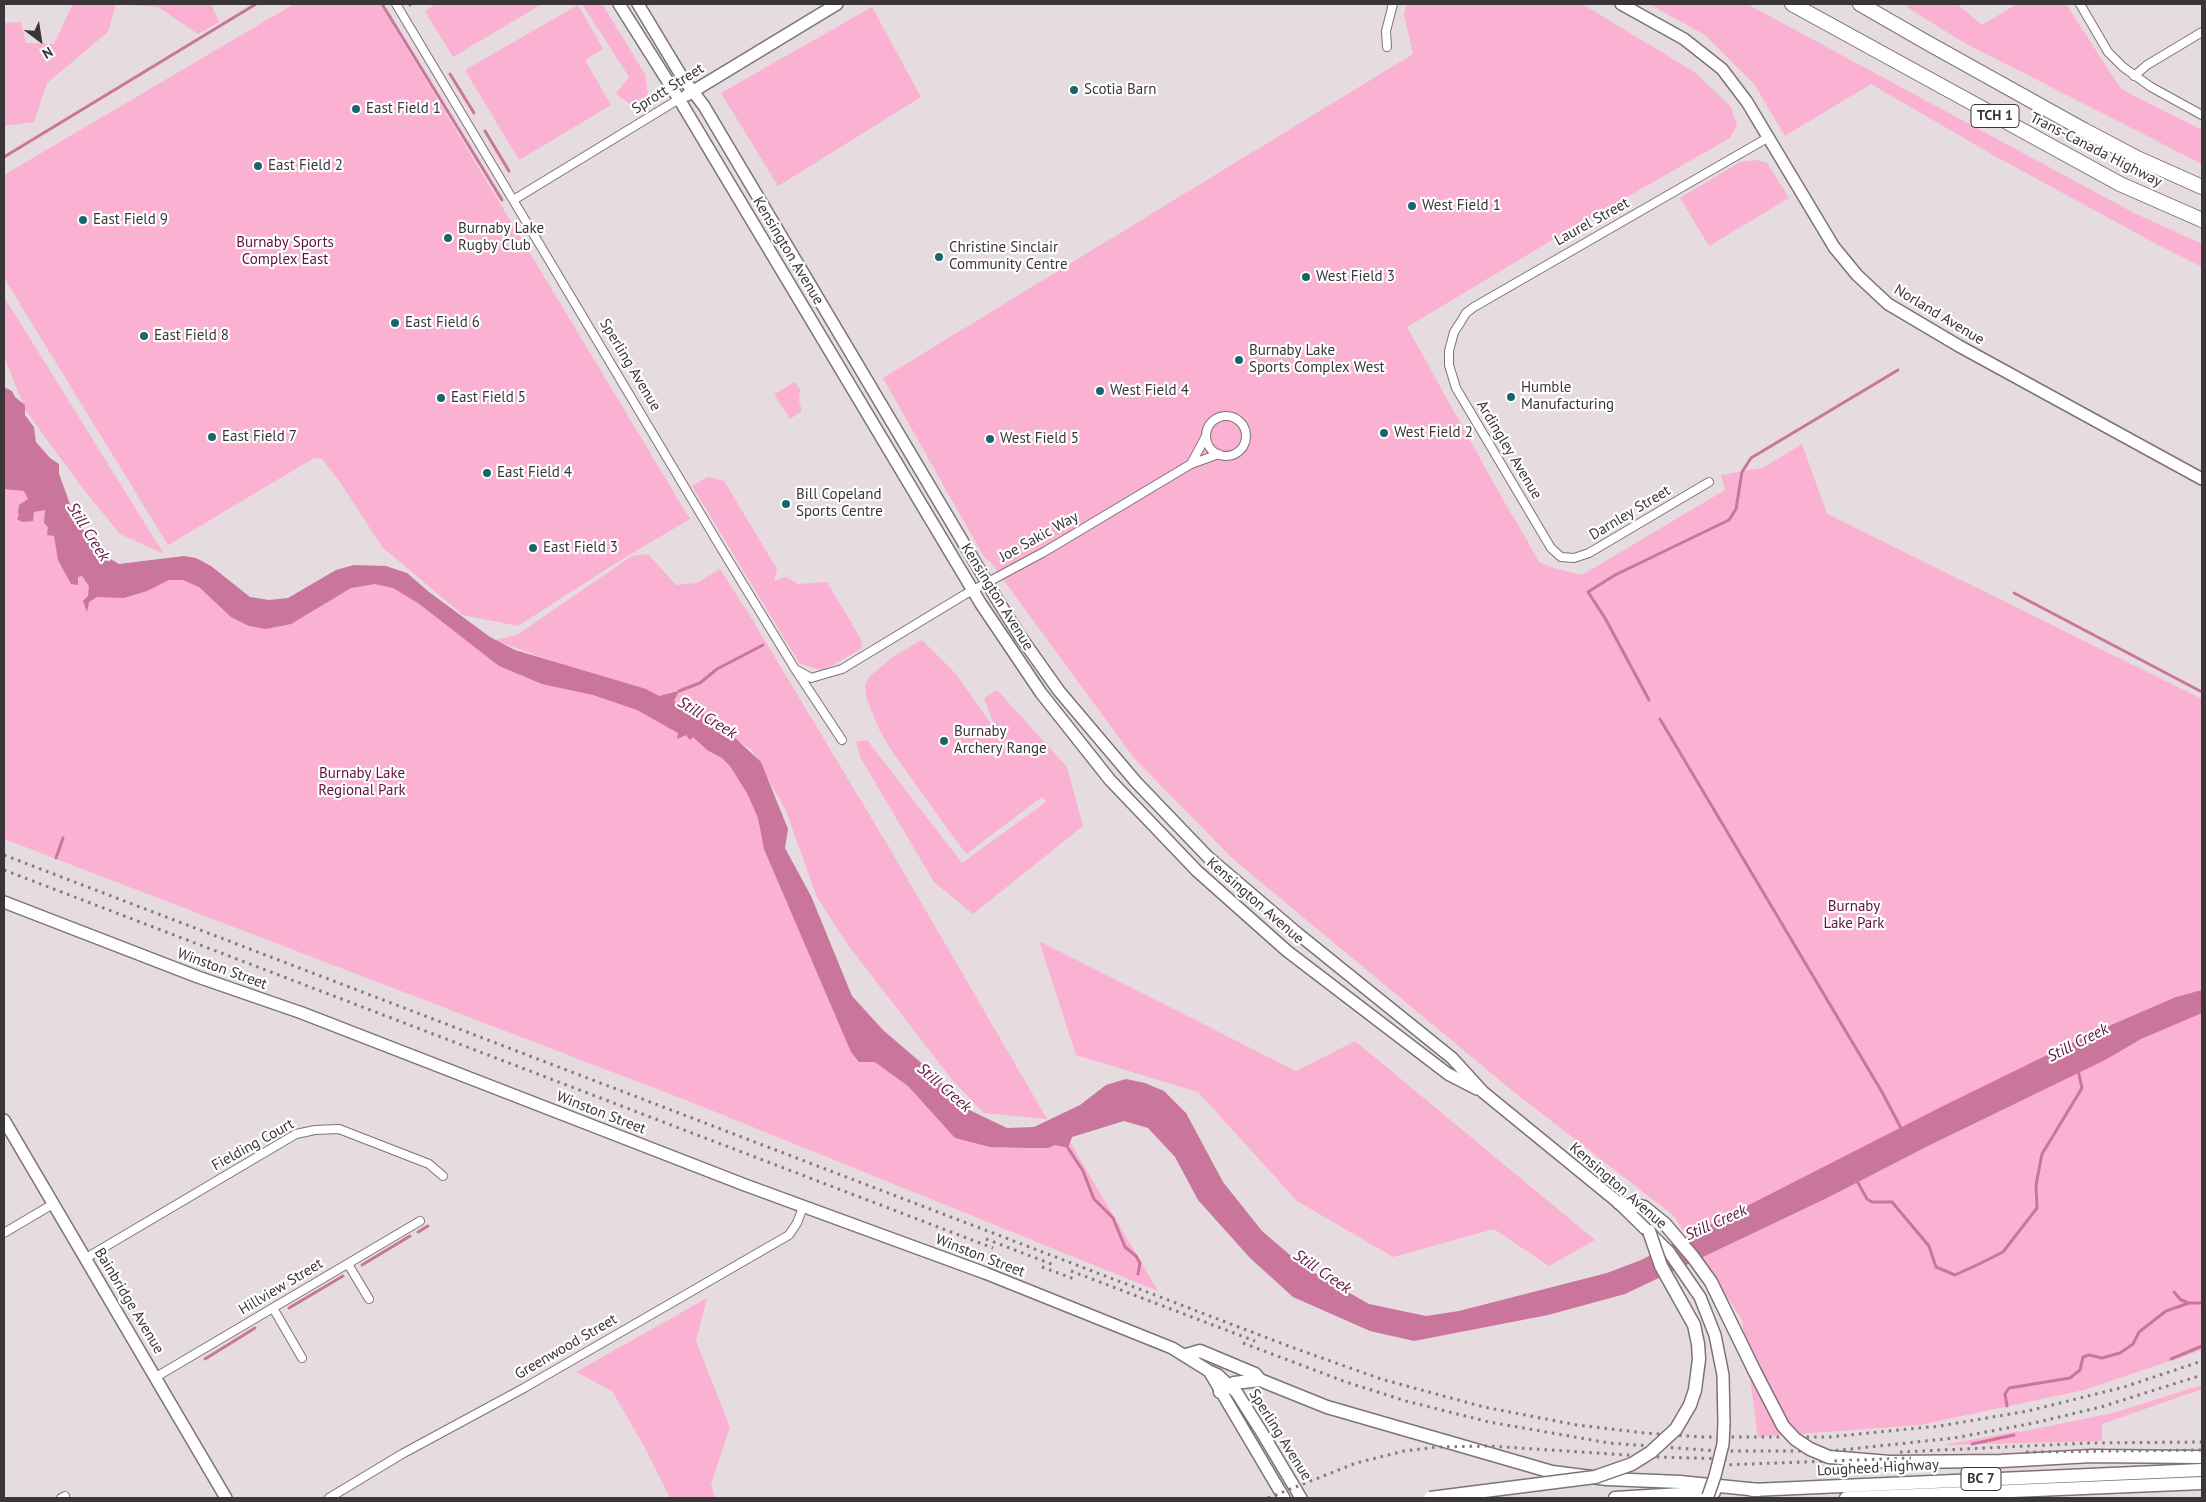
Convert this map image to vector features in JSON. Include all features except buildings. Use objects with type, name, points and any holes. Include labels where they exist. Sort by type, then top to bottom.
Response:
[{"type":"highway","name":"Trans-Canada Highway","points":[[1792,4],[2120,184],[2202,220]]},
{"type":"highway","name":"Trans-Canada Highway","points":[[1860,4],[2136,158],[2202,187]]},
{"type":"highway","points":[[1868,4],[1880,14]]},
{"type":"main road","name":"Kensington Avenue","points":[[619,4],[679,99],[973,590],[1016,658],[1046,700],[1110,780],[1197,871],[1287,951],[1448,1074],[1483,1092]]},
{"type":"main road","name":"Kensington Avenue","points":[[638,4],[693,91],[1020,636],[1059,691],[1136,782],[1208,857],[1297,933],[1452,1058],[1483,1092],[1619,1203],[1649,1231],[1684,1271],[1700,1297],[1715,1336],[1725,1404],[1723,1444],[1707,1498]]},
{"type":"main road","name":"Sprott Street","points":[[679,99],[837,4]]},
{"type":"main road","name":"Norland Avenue","points":[[1620,4],[1684,39],[1710,58],[1740,91],[1834,247],[1857,275],[1888,304],[1959,346],[2202,479]]},
{"type":"main road","name":"Winston Street","points":[[4,902],[198,977],[302,1013],[804,1207],[985,1273],[1186,1355]]},
{"type":"main road","name":"Bainbridge Avenue","points":[[4,1120],[226,1498]]},
{"type":"main road","points":[[1619,1203],[1644,1207],[1665,1224],[1693,1257],[1711,1282],[1783,1426],[1795,1439],[1810,1449],[1829,1457],[1890,1462],[2001,1461],[2092,1456],[2202,1457]]},
{"type":"main road","points":[[1430,1498],[1604,1475],[1632,1464],[1651,1452],[1676,1429],[1690,1405],[1695,1390],[1699,1359],[1698,1344],[1694,1325],[1661,1266],[1649,1231]]},
{"type":"main road","points":[[1186,1355],[1200,1351],[1255,1374],[1260,1380]]},
{"type":"main road","name":"Sperling Avenue","points":[[1186,1355],[1218,1375],[1284,1498]]},
{"type":"main road","points":[[1225,1389],[1242,1381],[1260,1380],[1328,1407],[1552,1472],[1606,1479],[1680,1482],[1759,1490]]},
{"type":"main road","name":"Sperling Avenue","points":[[1225,1389],[1254,1418],[1300,1498]]},
{"type":"main road","name":"Lougheed Highway","points":[[1615,1498],[2202,1470]]},
{"type":"main road","name":"Lougheed Highway","points":[[1846,1498],[2202,1483]]},
{"type":"street","name":"Sperling Avenue","points":[[396,4],[795,669],[842,740]]},
{"type":"street","points":[[1387,47],[1386,31],[1393,4]]},
{"type":"street","points":[[2080,4],[2108,52],[2134,76],[2202,115]]},
{"type":"street","points":[[2134,76],[2147,65],[2202,32]]},
{"type":"street","name":"Sprott Street","points":[[514,199],[679,99]]},
{"type":"street","name":"Laurel Street","points":[[1449,351],[1457,327],[1466,313],[1474,307],[1769,137]]},
{"type":"street","name":"Ardingley Avenue","points":[[1449,351],[1449,365],[1456,388],[1551,548],[1561,557]]},
{"type":"street","name":"Joe Sakic Way","points":[[795,669],[811,678],[842,669],[973,590],[1044,552],[1191,464],[1219,454],[1229,456],[1240,449],[1246,438],[1242,425],[1232,417],[1219,417],[1210,425],[1191,464]]},
{"type":"street","points":[[1206,436],[1209,447],[1219,454]]},
{"type":"street","name":"Darnley Street","points":[[1561,557],[1574,558],[1589,553],[1709,482]]},
{"type":"street","name":"Fielding Court","points":[[86,1258],[296,1134],[315,1130],[339,1129],[429,1164],[443,1176]]},
{"type":"street","points":[[4,1233],[53,1204]]},
{"type":"street","name":"Greenwood Street","points":[[330,1498],[402,1454],[524,1388],[789,1235],[804,1207]]},
{"type":"street","name":"Hillview Street","points":[[156,1377],[420,1220]]},
{"type":"street","points":[[348,1264],[370,1299]]},
{"type":"street","points":[[273,1308],[302,1358]]},
{"type":"green space","points":[[73,4],[116,4],[108,32],[47,83],[34,122],[4,126],[4,23],[21,22],[26,43],[54,44]]},
{"type":"green space","points":[[116,4],[211,4],[219,22],[198,34],[158,7]]},
{"type":"green space","name":"Burnaby Sports Complex East","points":[[294,4],[380,4],[690,519],[619,561],[518,626],[463,615],[382,547],[340,482],[322,459],[314,458],[168,545],[4,278],[4,175]]},
{"type":"green space","points":[[436,4],[542,4],[453,57],[425,11]]},
{"type":"green space","points":[[582,4],[602,4],[645,74],[649,102],[638,110],[616,94],[629,77]]},
{"type":"green space","name":"Burnaby Lake Park","points":[[1407,4],[1582,4],[1696,73],[1731,107],[1737,126],[1730,138],[1547,243],[1407,327],[1539,562],[1553,568],[1582,575],[1725,490],[1721,475],[1763,468],[1802,444],[1827,514],[2202,699],[2202,1350],[2084,1390],[1920,1425],[1758,1437],[1742,1320],[1674,1216],[1514,1092],[1233,859],[1134,758],[991,563],[984,557],[883,378],[1413,54],[1404,14]]},
{"type":"green space","points":[[1649,4],[1747,4],[2134,213],[2202,244],[2202,267],[1993,155],[1871,84],[1785,136],[1754,84],[1705,35]]},
{"type":"green space","points":[[1910,4],[1957,4],[1982,25],[2017,4],[2066,4],[2121,89],[2202,130],[2202,164],[1963,42],[1907,7]]},
{"type":"green space","points":[[578,5],[603,49],[585,60],[611,105],[519,160],[465,70]]},
{"type":"green space","points":[[872,7],[921,97],[778,186],[721,93]]},
{"type":"green space","points":[[1757,160],[1767,163],[1789,198],[1709,246],[1680,198],[1740,162]]},
{"type":"green space","points":[[4,297],[164,554],[120,534],[84,490],[26,411],[4,357]]},
{"type":"green space","points":[[795,382],[800,390],[799,401],[802,411],[790,419],[774,394]]},
{"type":"green space","name":"Burnaby Lake Regional Park","points":[[4,468],[23,477],[99,588],[180,575],[201,585],[245,615],[349,586],[380,580],[427,606],[508,665],[613,697],[720,746],[758,803],[852,1037],[972,1138],[1070,1142],[1158,1291],[696,1104],[4,839]]},
{"type":"green space","points":[[708,477],[724,481],[777,569],[774,581],[786,577],[798,584],[827,582],[861,639],[862,648],[828,668],[821,670],[800,664],[692,486]]},
{"type":"green space","points":[[648,554],[676,585],[697,583],[720,569],[890,849],[1047,1119],[984,1113],[953,1081],[848,945],[817,897],[786,811],[751,749],[685,709],[494,640],[517,635],[632,556]]},
{"type":"green space","points":[[922,640],[956,674],[1011,752],[995,728],[984,698],[997,690],[1067,767],[1083,826],[973,914],[934,882],[860,757],[856,742],[867,740],[962,863],[1046,802],[1042,797],[966,854],[893,753],[879,729],[867,700],[865,685],[871,675],[894,656]]},
{"type":"green space","points":[[1039,941],[1296,1071],[1355,1041],[1595,1240],[1549,1266],[1494,1229],[1393,1257],[1297,1201],[1198,1092],[1076,1055]]},
{"type":"green space","points":[[707,1298],[696,1341],[730,1427],[711,1484],[715,1498],[670,1498],[645,1448],[612,1391],[576,1372]]},
{"type":"green space","points":[[2202,1385],[2202,1389],[2102,1424],[2102,1441],[1944,1445],[2113,1413]]},
{"type":"water","name":"Still Creek","points":[[4,387],[12,391],[15,397],[25,405],[25,415],[34,427],[36,442],[50,458],[59,464],[59,474],[74,515],[97,551],[119,564],[184,556],[196,558],[211,566],[250,597],[269,600],[288,598],[336,570],[354,565],[386,566],[407,573],[429,592],[490,637],[515,650],[646,689],[659,696],[679,691],[674,701],[703,714],[723,727],[761,762],[788,829],[785,848],[811,896],[852,996],[883,1030],[933,1073],[963,1107],[1007,1128],[1034,1127],[1080,1105],[1106,1085],[1126,1079],[1145,1083],[1164,1091],[1186,1113],[1223,1182],[1262,1231],[1304,1267],[1369,1304],[1426,1316],[1459,1311],[1607,1273],[1641,1260],[1941,1107],[2088,1035],[2176,997],[2202,990],[2202,1013],[2141,1039],[2105,1060],[1928,1146],[1827,1198],[1625,1294],[1548,1315],[1414,1341],[1370,1331],[1293,1297],[1250,1258],[1198,1200],[1175,1157],[1148,1128],[1124,1121],[1072,1137],[1068,1148],[1055,1145],[1048,1148],[990,1147],[955,1138],[908,1086],[875,1062],[859,1062],[851,1052],[764,849],[758,818],[747,793],[730,766],[722,758],[707,750],[693,737],[690,740],[686,735],[677,739],[678,733],[637,710],[593,695],[542,684],[499,666],[418,603],[393,588],[375,584],[351,588],[291,624],[266,629],[249,626],[231,617],[199,587],[183,580],[169,580],[147,591],[124,598],[97,597],[89,602],[87,612],[83,601],[88,596],[89,586],[82,576],[78,577],[78,585],[71,584],[58,560],[54,536],[47,535],[48,527],[44,523],[45,510],[34,512],[33,521],[22,522],[17,519],[19,505],[28,499],[24,491],[4,489]]},
{"type":"waterway","points":[[4,157],[256,4]]},
{"type":"waterway","points":[[382,4],[502,200]]},
{"type":"waterway","points":[[450,74],[474,113]]},
{"type":"waterway","points":[[485,131],[509,171]]},
{"type":"waterway","points":[[1649,700],[1605,618],[1588,592],[1615,575],[1729,520],[1736,509],[1742,472],[1751,458],[1898,370]]},
{"type":"waterway","points":[[2014,593],[2202,692]]},
{"type":"waterway","name":"Still Creek","points":[[679,691],[700,683],[717,669],[763,645]]},
{"type":"waterway","points":[[1660,719],[1882,1092],[1902,1130]]},
{"type":"waterway","points":[[56,858],[63,838]]},
{"type":"waterway","points":[[1857,1181],[1867,1199],[1872,1202],[1892,1202],[1929,1246],[1936,1267],[1955,1275],[2003,1252],[2037,1208],[2036,1185],[2042,1154],[2082,1088],[2078,1070]]},
{"type":"waterway","points":[[1068,1148],[1083,1171],[1094,1199],[1113,1218],[1125,1247],[1136,1256],[1140,1263],[1138,1274]]},
{"type":"waterway","points":[[418,1232],[428,1226]]},
{"type":"waterway","points":[[362,1265],[410,1236]]},
{"type":"waterway","points":[[289,1308],[343,1276]]},
{"type":"waterway","points":[[2174,1292],[2181,1300],[2189,1303]]},
{"type":"waterway","points":[[2007,1406],[2005,1394],[2009,1388],[2070,1378],[2080,1370],[2083,1357],[2089,1355],[2102,1358],[2120,1353],[2133,1344],[2139,1332],[2166,1311],[2189,1303],[2202,1303]]},
{"type":"waterway","points":[[205,1359],[255,1328]]},
{"type":"waterway","points":[[2171,1359],[2202,1346]]},
{"type":"waterway","points":[[1972,1444],[2014,1435]]},
{"type":"railway","points":[[4,855],[1291,1347],[1381,1379],[1484,1407],[1577,1425],[1645,1433],[1702,1437],[1828,1437],[1940,1426],[2028,1411],[2124,1387],[2202,1361]]},
{"type":"railway","points":[[4,870],[993,1248]]},
{"type":"railway","points":[[986,1239],[1054,1265]]},
{"type":"railway","points":[[1042,1267],[1077,1280]]},
{"type":"railway","points":[[1071,1271],[1255,1341]]},
{"type":"railway","points":[[1243,1343],[1346,1382],[1406,1401],[1489,1422],[1609,1443],[1718,1451],[1831,1451],[1954,1438],[2034,1423],[2101,1407],[2202,1375]]},
{"type":"railway","points":[[1900,1452],[2090,1443],[2202,1442]]},
{"type":"railway","points":[[1268,1498],[1356,1463],[1404,1451],[1437,1447],[1489,1446],[1657,1457],[1730,1459]]},
{"type":"railway","points":[[2026,1452],[2202,1450]]},
{"type":"railway","points":[[1722,1465],[1911,1458]]},
{"type":"place","name":"Scotia Barn","points":[[1074,90]]},
{"type":"place","name":"East Field 1","points":[[356,109]]},
{"type":"place","name":"East Field 2","points":[[258,166]]},
{"type":"place","name":"West Field 1","points":[[1412,206]]},
{"type":"place","name":"East Field 9","points":[[83,220]]},
{"type":"place","name":"Burnaby Lake Rugby Club","points":[[448,238]]},
{"type":"place","name":"Christine Sinclair Community Centre","points":[[939,257]]},
{"type":"place","name":"West Field 3","points":[[1306,277]]},
{"type":"place","name":"East Field 6","points":[[395,323]]},
{"type":"place","name":"East Field 8","points":[[144,336]]},
{"type":"place","name":"Burnaby Lake Sports Complex West","points":[[1239,360]]},
{"type":"place","name":"West Field 4","points":[[1100,391]]},
{"type":"place","name":"Humble Manufacturing","points":[[1511,397]]},
{"type":"place","name":"East Field 5","points":[[441,398]]},
{"type":"place","name":"West Field 2","points":[[1384,433]]},
{"type":"place","name":"East Field 7","points":[[212,437]]},
{"type":"place","name":"West Field 5","points":[[990,439]]},
{"type":"place","name":"East Field 4","points":[[487,473]]},
{"type":"place","name":"Bill Copeland Sports Centre","points":[[786,504]]},
{"type":"place","name":"East Field 3","points":[[533,548]]},
{"type":"place","name":"Burnaby Archery Range","points":[[944,741]]}]
